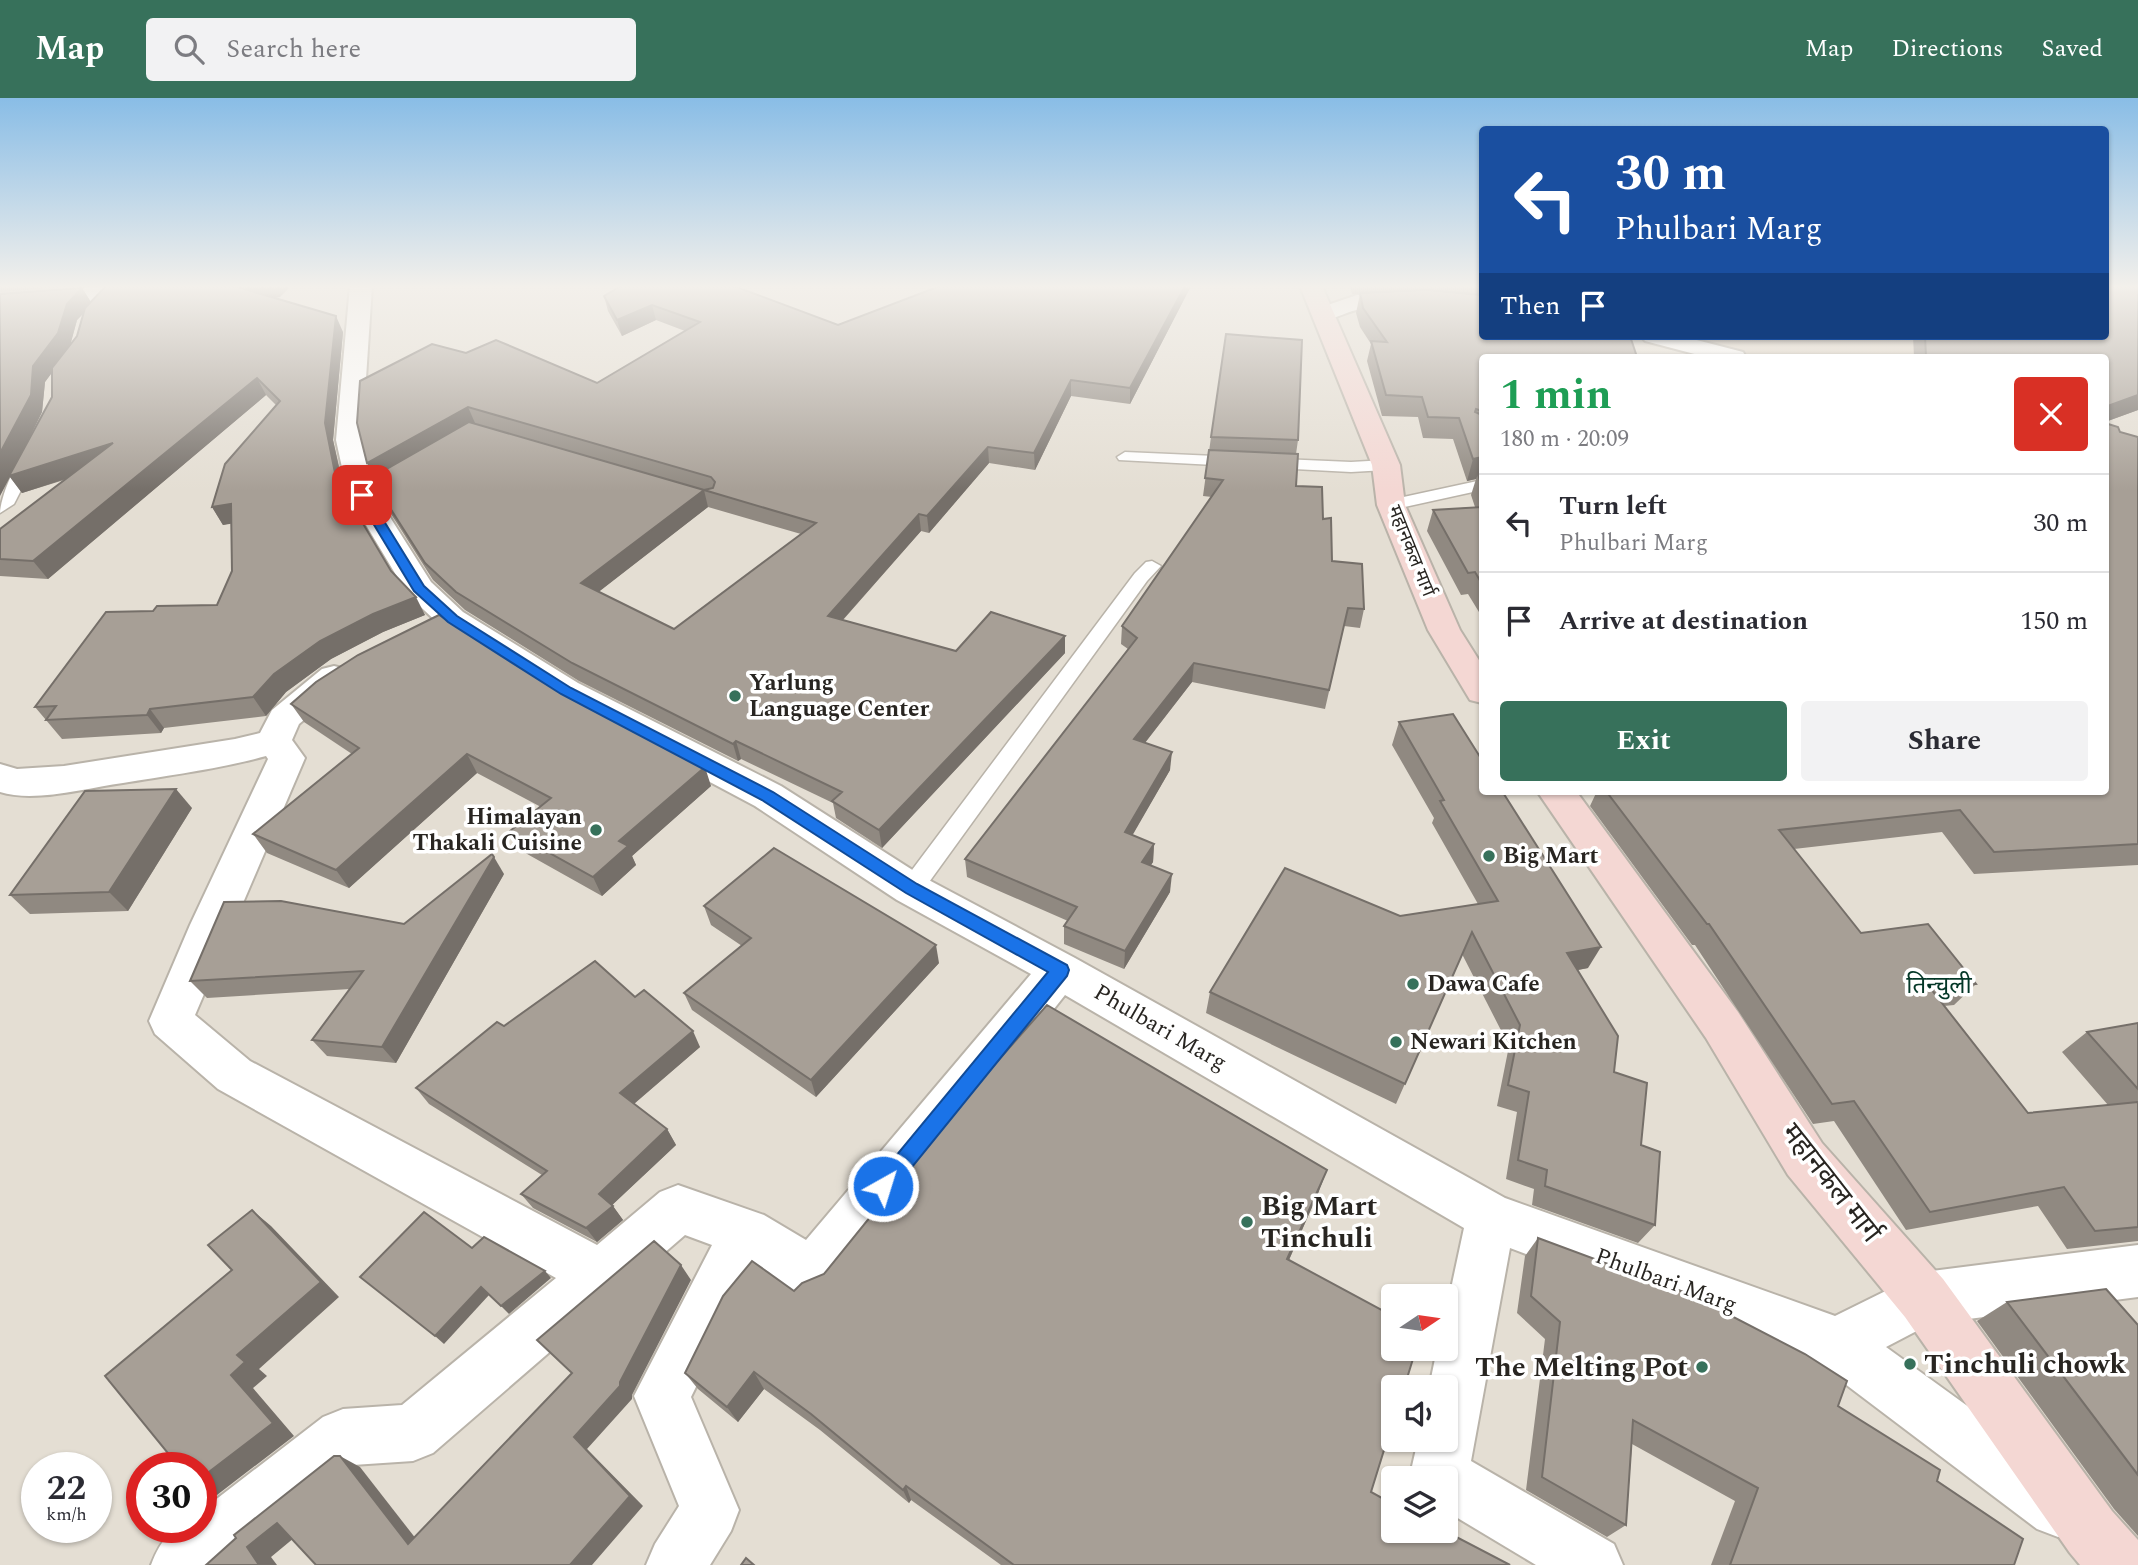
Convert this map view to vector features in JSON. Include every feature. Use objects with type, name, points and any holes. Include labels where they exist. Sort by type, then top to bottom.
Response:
[{"type":"main road","name":"महानकल मार्ग","points":[[1341,354],[1386,465],[1391,505],[1444,630],[1479,687]]},
{"type":"main road","name":"महानकल मार्ग","points":[[1559,795],[1722,1024],[1805,1159],[1924,1298],[2105,1548]]},
{"type":"street","name":"Phulbari Marg","points":[[356,354],[349,440],[367,492],[419,588],[452,619],[566,691],[768,796],[911,889],[1060,970],[1491,1217],[1838,1344],[2105,1548]]},
{"type":"street","points":[[415,634],[452,619]]},
{"type":"street","points":[[274,741],[284,718],[334,677],[357,665]]},
{"type":"street","points":[[0,776],[14,783],[64,779],[235,752],[274,741]]},
{"type":"street","points":[[274,741],[287,758],[211,925],[171,1021],[234,1075],[601,1275]]},
{"type":"street","points":[[181,1565],[343,1437],[413,1433],[678,1209],[746,1232],[813,1273],[1060,970]]},
{"type":"street","points":[[1441,1466],[1491,1217]]},
{"type":"street","points":[[676,1565],[710,1510],[662,1396],[746,1232]]},
{"type":"street","points":[[1838,1344],[1924,1298],[2138,1271]]},
{"type":"street","points":[[1458,1487],[1593,1565]]},
{"type":"lane","points":[[0,508],[6,504],[35,447]]},
{"type":"lane","points":[[1125,457],[1351,467],[1386,465]]},
{"type":"lane","points":[[1391,505],[1479,486]]},
{"type":"lane","points":[[911,889],[1141,577],[1152,566]]},
{"type":"building","points":[[0,354],[42,354],[33,366],[31,395],[0,453]]},
{"type":"building","points":[[63,354],[332,354],[325,423],[336,478],[391,571],[416,597],[373,614],[320,641],[274,674],[253,697],[150,709],[147,715],[46,720],[56,706],[35,707],[106,612],[153,611],[157,606],[217,605],[232,571],[231,504],[212,507],[225,464],[280,401],[257,378],[33,561],[0,559],[0,529],[113,443],[9,476],[52,397],[52,368]]},
{"type":"building","points":[[412,354],[530,354],[597,383],[645,354],[1148,354],[1130,388],[1071,380],[1034,453],[988,447],[927,516],[919,514],[828,616],[956,651],[991,612],[1065,636],[879,830],[832,801],[842,792],[736,741],[733,744],[572,663],[456,592],[425,563],[371,478],[469,422],[704,490],[713,488],[715,482],[711,477],[468,407],[367,463],[357,423],[360,381]],"holes":[[[704,490],[816,523],[674,629],[581,583]]]},
{"type":"building","points":[[1223,354],[1301,354],[1298,440],[1211,437]]},
{"type":"building","points":[[1375,354],[1479,354],[1479,410],[1476,409],[1475,412],[1479,414],[1479,458],[1473,459],[1459,418],[1428,417],[1422,397],[1386,395]]},
{"type":"building","points":[[2109,354],[2138,354],[2138,395],[2109,406]]},
{"type":"building","points":[[2109,424],[2118,427],[2120,432],[2138,437],[2138,844],[1994,852],[1960,810],[1779,830],[1861,933],[1928,924],[1976,984],[1931,989],[2028,1113],[2138,1102],[2138,1227],[2095,1231],[2064,1187],[1930,1212],[1854,1101],[1832,1104],[1707,924],[1609,795],[2109,795]]},
{"type":"building","points":[[1209,450],[1298,454],[1296,486],[1322,487],[1323,519],[1331,518],[1332,561],[1362,564],[1364,609],[1348,608],[1329,690],[1194,663],[1134,739],[1172,752],[1125,832],[1154,844],[1142,862],[1172,874],[1125,951],[1064,926],[1077,907],[965,859],[1137,638],[1122,626],[1223,480],[1205,478]]},
{"type":"building","points":[[1479,507],[1479,579],[1475,572],[1468,573],[1433,510]]},
{"type":"building","points":[[439,615],[544,682],[705,767],[619,841],[628,846],[593,877],[510,831],[551,798],[467,754],[336,870],[253,834],[359,748],[291,704],[316,682],[358,655]]},
{"type":"building","points":[[1453,714],[1479,755],[1479,795],[1505,795],[1601,947],[1567,953],[1618,1036],[1614,1072],[1647,1083],[1641,1145],[1660,1152],[1655,1225],[1545,1186],[1547,1170],[1518,1160],[1529,1092],[1508,1085],[1520,1025],[1472,932],[1405,1084],[1210,992],[1285,868],[1400,916],[1498,901],[1440,801],[1444,800],[1399,722]]},
{"type":"building","points":[[176,789],[109,892],[10,895],[85,791]]},
{"type":"building","points":[[774,848],[936,945],[811,1080],[684,993],[751,938],[704,906]]},
{"type":"building","points":[[492,854],[494,857],[382,1047],[312,1040],[363,971],[190,981],[224,902],[281,901],[404,924]]},
{"type":"building","points":[[595,961],[635,997],[644,990],[693,1031],[620,1093],[667,1129],[599,1194],[613,1206],[586,1228],[521,1194],[547,1171],[416,1088],[497,1022],[504,1026]]},
{"type":"building","points":[[1047,1005],[1327,1170],[1287,1259],[1381,1310],[1381,1362],[1412,1362],[1408,1375],[1381,1375],[1381,1452],[1383,1452],[1371,1492],[1381,1497],[1381,1543],[1458,1543],[1458,1538],[1510,1565],[1014,1565],[906,1486],[903,1490],[811,1414],[754,1372],[727,1407],[685,1373],[723,1296],[752,1261],[794,1291],[802,1283],[824,1274],[981,1080]]},
{"type":"building","points":[[2138,1023],[2138,1089],[2087,1032]]},
{"type":"building","points":[[252,1210],[321,1282],[237,1355],[245,1362],[231,1375],[273,1423],[217,1466],[217,1452],[167,1452],[105,1376],[232,1270],[208,1245]]},
{"type":"building","points":[[424,1212],[472,1248],[484,1237],[545,1271],[501,1306],[481,1287],[435,1336],[360,1277]]},
{"type":"building","points":[[1538,1238],[1689,1294],[1805,1354],[1847,1381],[1838,1406],[1940,1470],[1937,1481],[2023,1539],[2014,1565],[1730,1565],[1758,1488],[1633,1420],[1626,1525],[1542,1477],[1560,1322],[1531,1296]]},
{"type":"building","points":[[654,1241],[681,1265],[620,1386],[574,1437],[630,1496],[570,1565],[316,1565],[277,1523],[247,1547],[259,1565],[206,1565],[236,1538],[234,1535],[334,1456],[340,1456],[408,1544],[572,1373],[537,1340]]},
{"type":"building","points":[[2106,1289],[2138,1325],[2138,1475],[2007,1302]]},
{"type":"building","points":[[746,1558],[754,1565],[741,1565]]},
{"type":"place","name":"Yarlung Language Center","points":[[735,696]]},
{"type":"place","name":"Himalayan Thakali Cuisine","points":[[596,830]]},
{"type":"place","name":"Big Mart","points":[[1489,856]]},
{"type":"place","name":"Dawa Cafe","points":[[1413,984]]},
{"type":"place","name":"Newari Kitchen","points":[[1396,1042]]},
{"type":"place","name":"Big Mart Tinchuli","points":[[1247,1222]]},
{"type":"place","name":"Tinchuli chowk","points":[[1910,1364]]},
{"type":"place","name":"The Melting Pot","points":[[1702,1367]]},
{"type":"district","name":"तिन्चुली","points":[[1939,986]]},
{"type":"route","points":[[362,495],[419,588],[452,619],[566,691],[768,796],[911,889],[1060,970],[883,1186]]}]
